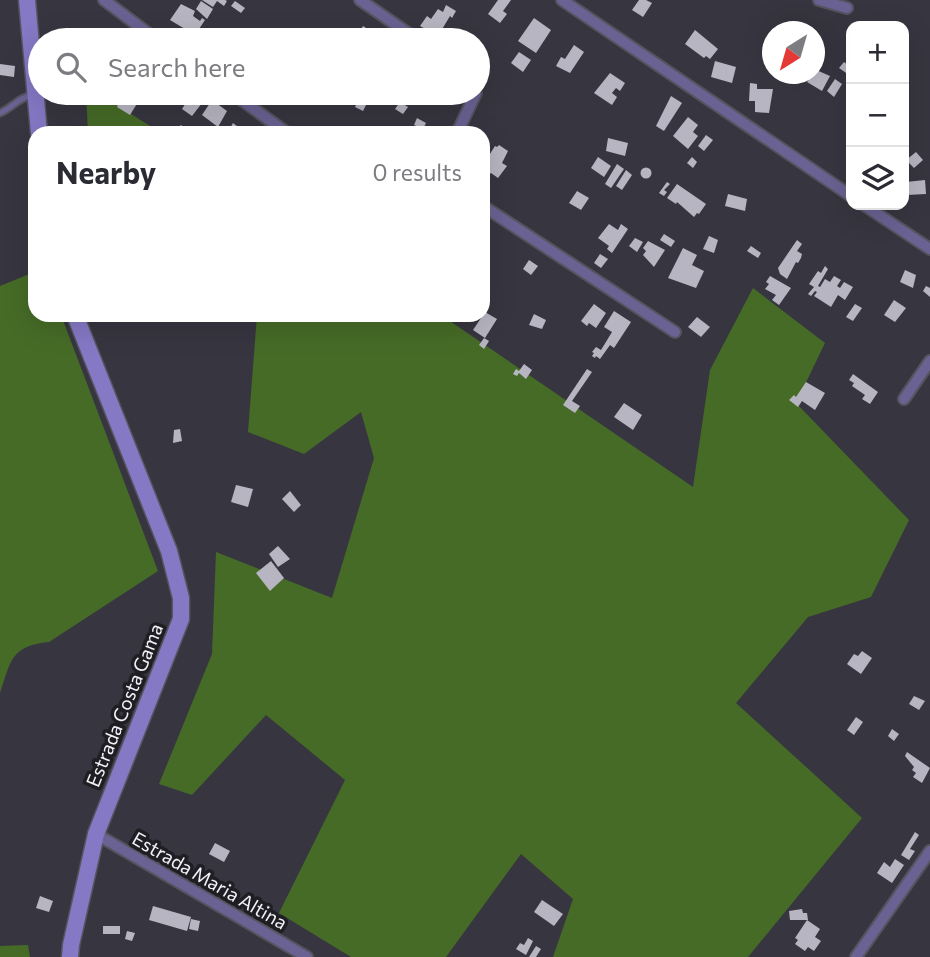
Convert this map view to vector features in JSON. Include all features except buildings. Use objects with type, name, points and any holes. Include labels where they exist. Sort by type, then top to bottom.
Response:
[{"type":"main road","points":[[27,0],[30,28]]},
{"type":"main road","points":[[37,105],[39,126]]},
{"type":"main road","name":"Estrada Costa Gama","points":[[70,957],[96,834],[181,619],[181,598],[169,551],[78,322]]},
{"type":"street","points":[[104,0],[141,28]]},
{"type":"street","points":[[360,0],[401,28]]},
{"type":"street","points":[[562,0],[846,193]]},
{"type":"street","points":[[818,0],[847,8]]},
{"type":"street","points":[[248,105],[277,126]]},
{"type":"street","points":[[460,126],[470,105]]},
{"type":"street","points":[[871,210],[930,250]]},
{"type":"street","points":[[490,211],[675,332]]},
{"type":"street","points":[[904,399],[930,362]]},
{"type":"street","name":"Estrada Maria Altina","points":[[96,834],[307,957]]},
{"type":"street","points":[[856,957],[930,851]]},
{"type":"lane","points":[[0,113],[28,95]]},
{"type":"green space","points":[[87,105],[117,105],[150,126],[88,126]]},
{"type":"green space","points":[[28,275],[28,322],[64,322],[158,571],[49,642],[20,651],[10,663],[0,693],[0,286]]},
{"type":"green space","points":[[753,288],[825,343],[796,403],[909,520],[871,597],[808,617],[736,703],[862,818],[748,957],[553,957],[573,899],[521,854],[446,957],[351,957],[279,913],[345,780],[266,715],[192,795],[159,784],[212,654],[216,552],[332,598],[374,458],[361,412],[304,454],[248,432],[256,322],[451,322],[693,487],[710,370]]},
{"type":"green space","points":[[28,945],[30,957],[0,957],[0,946]]}]
